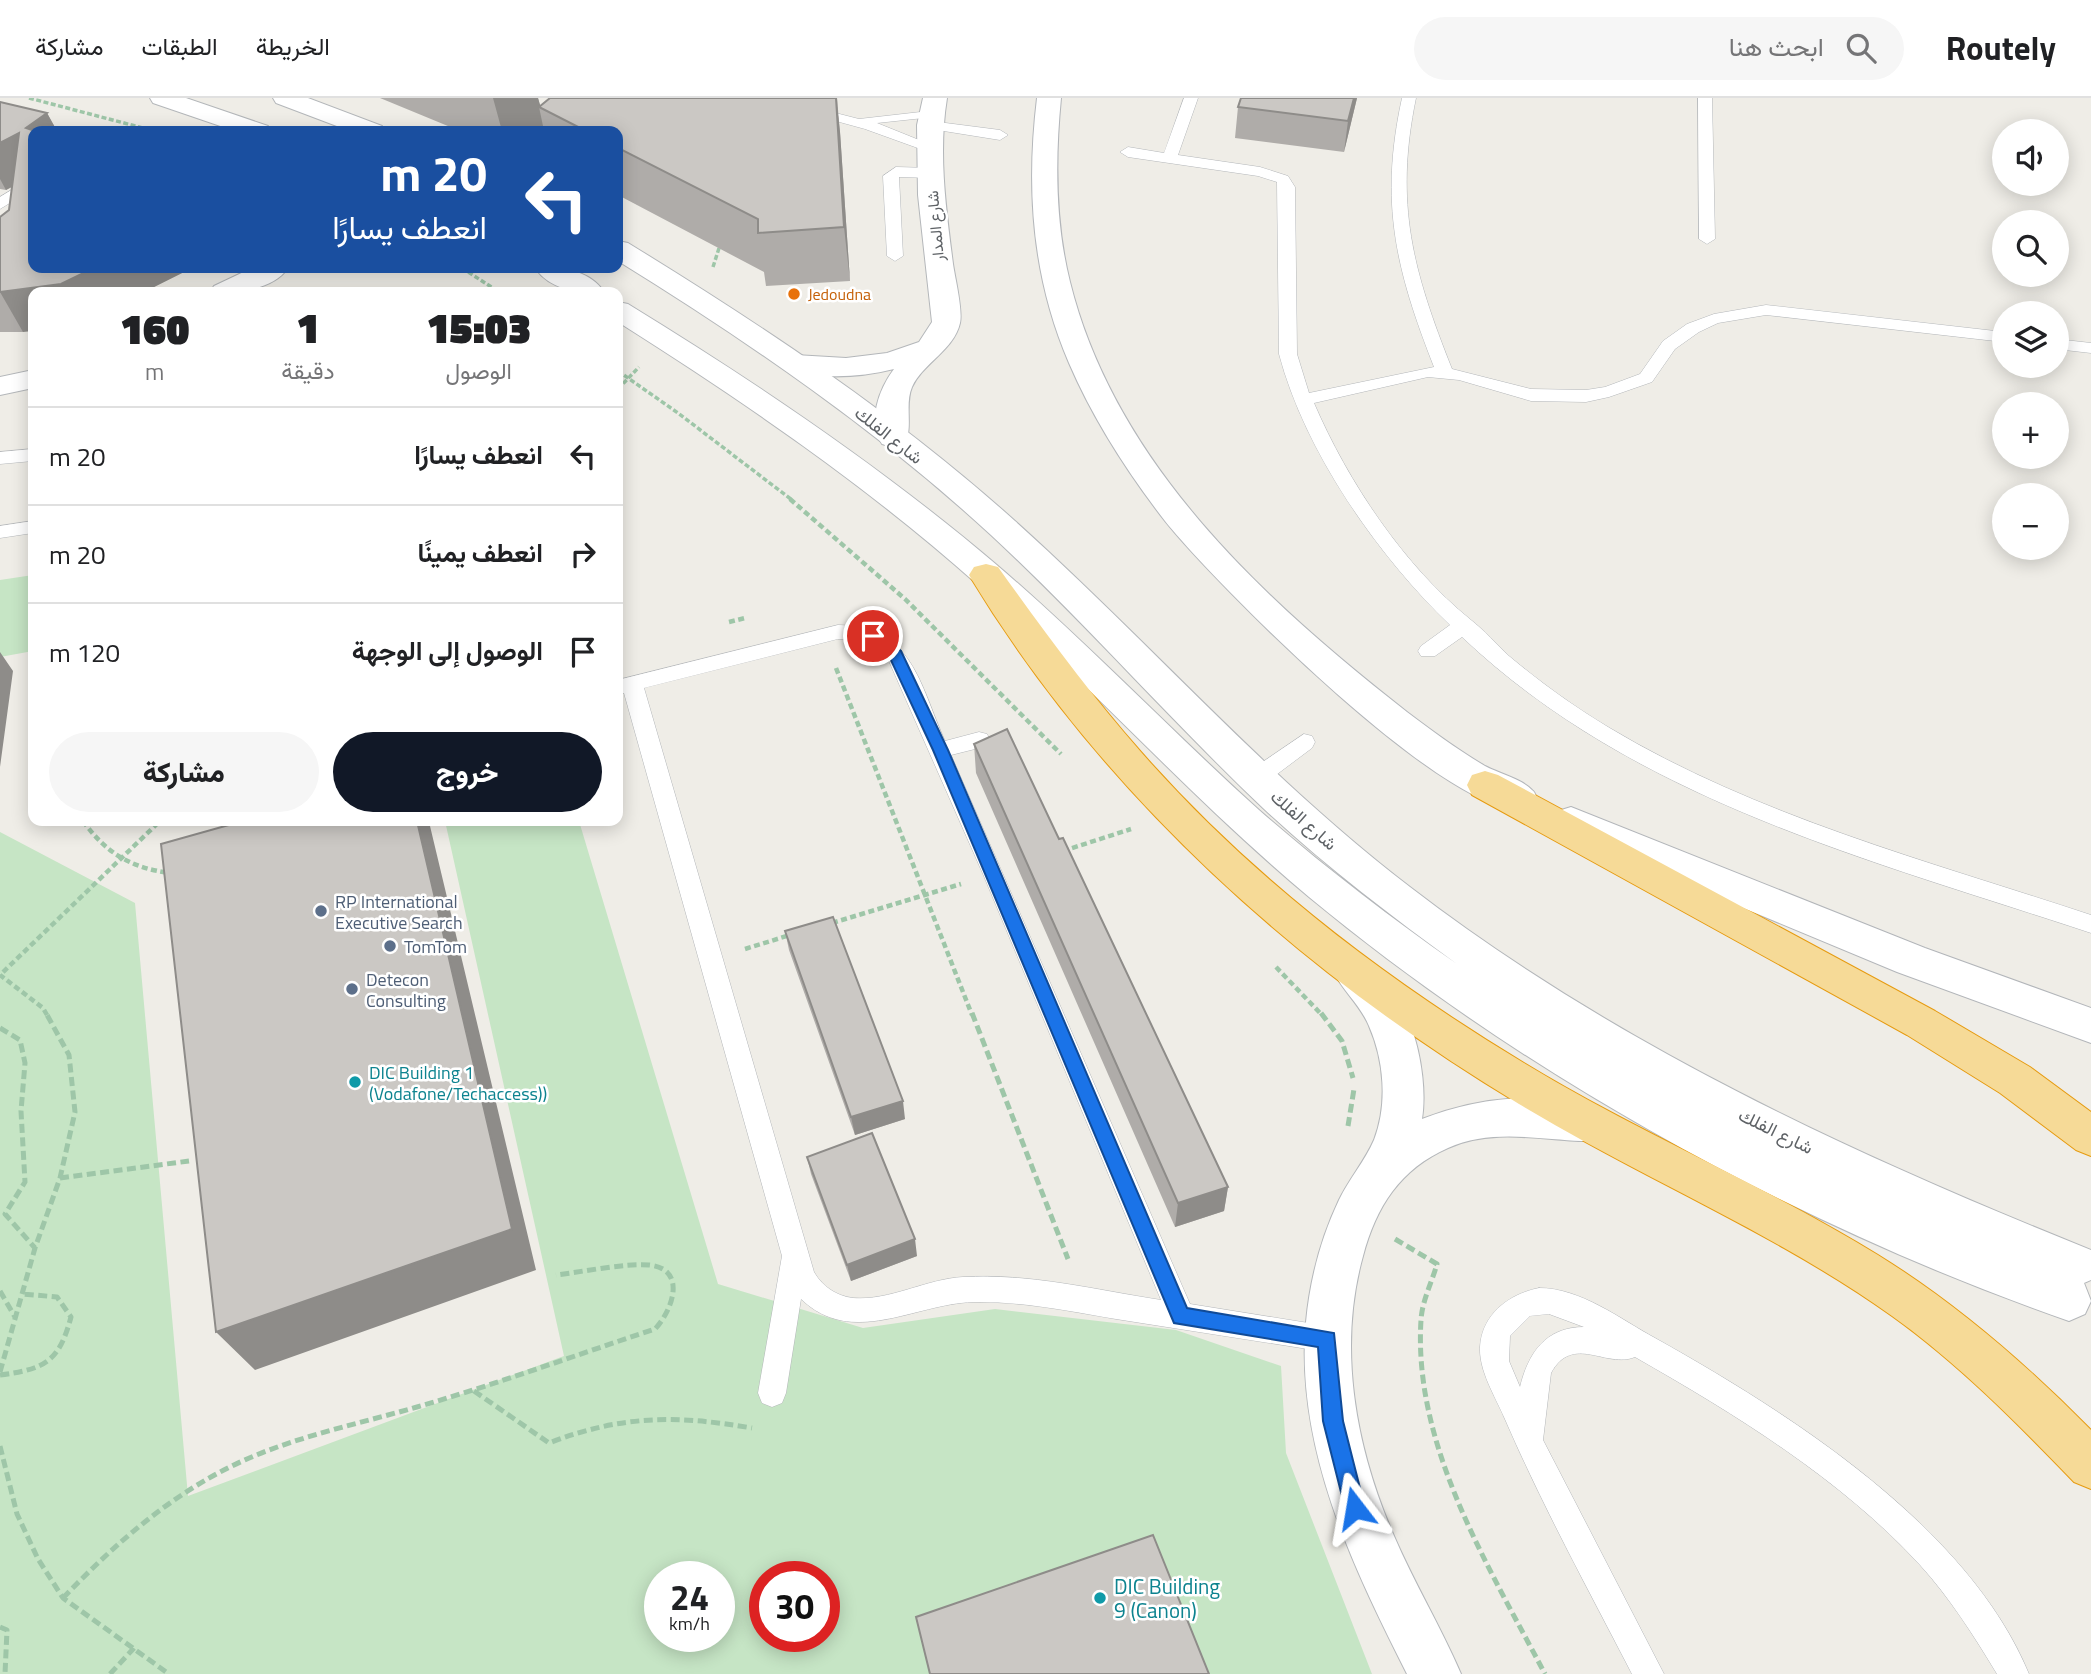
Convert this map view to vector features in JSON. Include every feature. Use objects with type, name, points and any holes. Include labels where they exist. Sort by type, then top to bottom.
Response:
[{"type":"highway","points":[[986,575],[1051,667],[1132,765],[1232,868],[1354,973],[1427,1024],[1589,1124],[1806,1237],[1881,1282],[1956,1336],[2027,1399],[2091,1465]]},
{"type":"highway","points":[[1485,785],[1921,1023],[2015,1080],[2091,1137]]},
{"type":"street","points":[[162,98],[244,126]]},
{"type":"street","points":[[285,98],[360,126]]},
{"type":"street","points":[[1049,98],[1044,141],[1049,251],[1063,309],[1087,369],[1121,434],[1167,500],[1218,560],[1298,641],[1384,713],[1485,785],[1911,960],[2091,1026]]},
{"type":"street","name":"شارع المدار","points":[[893,437],[889,413],[894,389],[908,367],[940,336],[946,323],[936,250],[932,131]]},
{"type":"street","name":"شارع الفلك","points":[[623,252],[795,364],[970,499],[1048,569],[1256,778],[1313,831],[1430,923],[1565,1014],[1719,1103],[2073,1282],[1982,1271],[1882,1228],[1705,1139],[1546,1045],[1405,950],[1285,854],[986,575],[874,485],[743,390],[623,313]]},
{"type":"street","points":[[239,287],[265,273]]},
{"type":"street","points":[[558,273],[581,287]]},
{"type":"street","points":[[795,364],[829,369],[865,368],[899,361],[928,348]]},
{"type":"street","points":[[0,386],[28,380]]},
{"type":"street","points":[[0,394],[28,391]]},
{"type":"street","points":[[1354,973],[1382,1010],[1400,1051],[1404,1095],[1395,1139],[1363,1197],[1335,1274],[1327,1339],[1333,1421],[1355,1508],[1435,1674]]},
{"type":"street","points":[[1363,1197],[1411,1146],[1439,1130],[1479,1119],[1524,1115],[1589,1124]]},
{"type":"lane","points":[[759,98],[848,121],[932,131],[1000,135]]},
{"type":"lane","points":[[1170,157],[1191,98]]},
{"type":"lane","points":[[1409,98],[1401,136],[1396,211],[1410,278],[1445,372]]},
{"type":"lane","points":[[1705,98],[1707,239]]},
{"type":"lane","points":[[848,121],[932,131]]},
{"type":"lane","points":[[895,256],[892,174],[932,131]]},
{"type":"lane","points":[[1128,152],[1273,174],[1283,180],[1287,187],[1288,354],[1294,380],[1345,479],[1393,553],[1465,625],[1527,681],[1630,750],[1728,794],[1863,849],[2091,924]]},
{"type":"lane","points":[[0,204],[28,185]]},
{"type":"lane","points":[[0,219],[28,203]]},
{"type":"lane","points":[[1304,400],[1413,374],[1445,372],[1531,395],[1586,396],[1609,392],[1646,378],[1669,345],[1693,328],[1714,319],[1766,310],[1992,336]]},
{"type":"lane","points":[[2069,345],[2091,348]]},
{"type":"lane","points":[[0,458],[28,455]]},
{"type":"lane","points":[[0,531],[28,528]]},
{"type":"lane","points":[[1428,651],[1465,625]]},
{"type":"lane","points":[[1181,1317],[994,874],[896,655],[873,636],[838,632],[625,685],[712,959],[795,1256],[807,1286],[832,1306],[867,1312],[938,1292],[978,1287],[1327,1339]]},
{"type":"lane","points":[[940,750],[979,740]]},
{"type":"lane","points":[[1256,778],[1304,742]]},
{"type":"lane","points":[[772,1394],[795,1256]]},
{"type":"lane","points":[[1649,1674],[1530,1445],[1498,1368],[1494,1347],[1498,1328],[1509,1313],[1527,1303],[1547,1301],[1569,1306],[1661,1356],[1845,1476],[1917,1541],[1982,1620],[2014,1674]]},
{"type":"lane","points":[[1530,1445],[1531,1390],[1538,1364],[1557,1346],[1585,1338],[1661,1356]]},
{"type":"path","points":[[29,98],[135,126]]},
{"type":"path","points":[[712,277],[723,234]]},
{"type":"path","points":[[470,273],[491,287]]},
{"type":"path","points":[[623,375],[763,476],[824,528],[925,617],[1068,761]]},
{"type":"path","points":[[836,668],[1085,1302]]},
{"type":"path","points":[[1123,819],[1141,838]]},
{"type":"path","points":[[86,826],[96,841],[119,861],[158,872],[181,874]]},
{"type":"path","points":[[23,1294],[57,1297],[71,1317],[64,1347],[35,1371],[0,1374],[35,1248],[60,1178],[75,1112],[69,1055],[43,1008],[0,975],[155,826]]},
{"type":"path","points":[[825,925],[1132,829]]},
{"type":"path","points":[[712,959],[800,933]]},
{"type":"path","points":[[1271,963],[1309,998],[1342,1041],[1355,1083],[1348,1128]]},
{"type":"path","points":[[0,1028],[20,1040],[25,1063],[21,1111],[25,1182],[5,1214],[35,1248]]},
{"type":"path","points":[[60,1178],[189,1161]]},
{"type":"path","points":[[1363,1197],[1437,1264],[1421,1319],[1426,1396],[1450,1476],[1492,1570],[1545,1674]]},
{"type":"path","points":[[63,1598],[117,1541],[168,1502],[221,1471],[266,1451],[473,1390],[654,1329],[667,1318],[674,1304],[675,1289],[670,1276],[661,1268],[650,1265],[556,1275]]},
{"type":"path","points":[[0,1291],[15,1318]]},
{"type":"path","points":[[473,1390],[549,1443],[644,1416],[687,1417],[759,1430],[772,1394]]},
{"type":"path","points":[[0,1447],[17,1514],[38,1559],[63,1598],[169,1674]]},
{"type":"path","points":[[0,1627],[7,1630],[5,1674]]},
{"type":"path","points":[[110,1674],[134,1648]]},
{"type":"green space","points":[[28,576],[28,652],[0,657],[0,580]]},
{"type":"green space","points":[[446,826],[581,826],[718,1284],[863,1328],[995,1309],[1176,1330],[1281,1366],[1286,1453],[1372,1674],[0,1674],[0,832],[135,903],[188,1496],[564,1356]]},
{"type":"building","points":[[550,98],[836,98],[844,227],[758,233],[758,219],[623,151],[623,126],[576,126],[539,107]]},
{"type":"building","points":[[1241,98],[1354,98],[1348,121],[1238,107]]},
{"type":"building","points":[[0,102],[47,113],[26,128],[28,273],[84,273],[61,284],[0,292],[0,217],[9,210],[19,133],[0,143]]},
{"type":"building","points":[[1007,729],[1059,839],[1063,838],[1228,1187],[1178,1203],[974,744]]},
{"type":"building","name":"DIC Building 1 (Vodafone/Techaccess))","points":[[225,826],[418,826],[512,1229],[216,1332],[161,844]]},
{"type":"building","points":[[833,917],[903,1101],[851,1117],[785,931]]},
{"type":"building","points":[[872,1133],[915,1239],[847,1265],[807,1157]]},
{"type":"building","name":"DIC Building 9 (Canon)","points":[[1153,1535],[1209,1674],[930,1674],[916,1617]]},
{"type":"place","name":"Jedoudna","points":[[794,294]]},
{"type":"place","name":"RP International Executive Search","points":[[321,911]]},
{"type":"place","name":"TomTom","points":[[390,946]]},
{"type":"place","name":"Detecon Consulting","points":[[352,989]]},
{"type":"place","name":"DIC Building 1 (Vodafone/Techaccess))","points":[[355,1082]]},
{"type":"place","name":"DIC Building 9 (Canon)","points":[[1100,1598]]},
{"type":"route","points":[[873,636],[887,644],[896,655],[940,750],[1181,1317],[1327,1339],[1333,1421],[1355,1508]]}]
